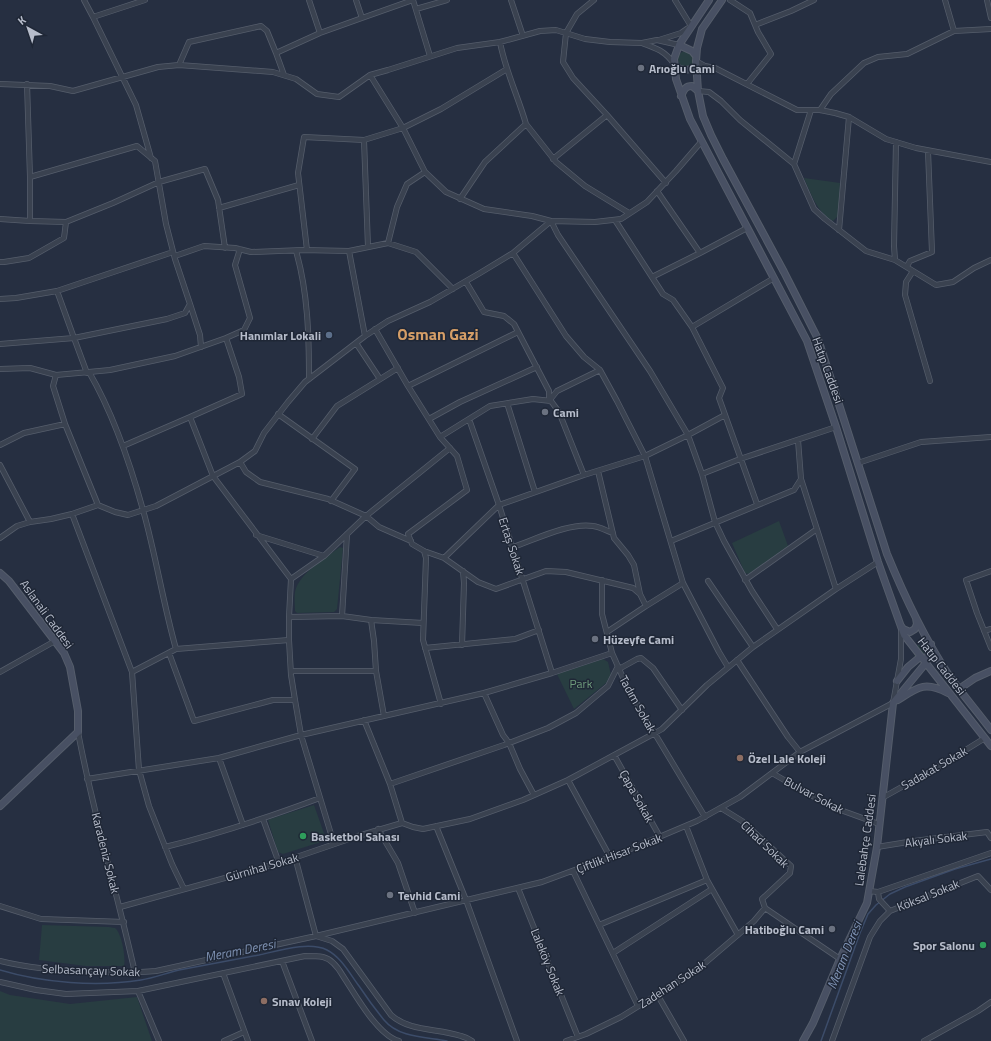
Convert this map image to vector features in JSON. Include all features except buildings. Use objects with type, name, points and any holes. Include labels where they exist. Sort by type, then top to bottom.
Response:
[{"type":"main road","name":"Hatıp Caddesi","points":[[709,0],[679,45],[674,59],[676,79],[681,96],[701,142],[807,341],[901,629],[925,664],[991,746]]},
{"type":"main road","name":"Hatıp Caddesi","points":[[722,0],[702,29],[696,61],[698,91],[703,116],[710,135],[818,338],[887,554],[898,580],[930,644],[948,674],[991,730]]},
{"type":"main road","points":[[675,66],[682,70],[686,70],[696,61],[692,51],[679,45]]},
{"type":"main road","points":[[681,96],[684,89],[688,86],[692,86],[698,91]]},
{"type":"main road","name":"Aslanali Caddesi","points":[[0,573],[9,581],[64,653],[70,667],[78,711],[78,732]]},
{"type":"main road","points":[[899,623],[903,629],[910,632],[915,629],[917,624],[916,616]]},
{"type":"main road","points":[[893,703],[925,664],[930,644]]},
{"type":"main road","points":[[898,681],[908,667],[920,657]]},
{"type":"main road","points":[[959,689],[975,678],[991,671]]},
{"type":"main road","points":[[893,703],[914,690],[926,686],[936,687],[949,694]]},
{"type":"main road","name":"Lalebahçe Caddesi","points":[[803,1041],[814,1023],[840,959],[867,902],[877,847],[893,703]]},
{"type":"main road","points":[[0,806],[78,732]]},
{"type":"street","points":[[84,0],[136,105],[152,158]]},
{"type":"street","points":[[93,17],[145,0]]},
{"type":"street","points":[[309,0],[320,34]]},
{"type":"street","points":[[356,0],[362,18]]},
{"type":"street","points":[[276,53],[320,34],[413,0],[430,56]]},
{"type":"street","points":[[416,10],[447,0]]},
{"type":"street","points":[[511,0],[523,36]]},
{"type":"street","points":[[594,0],[577,14],[566,33],[563,62],[574,78],[666,183]]},
{"type":"street","points":[[642,44],[681,33],[691,26],[675,0]]},
{"type":"street","points":[[730,0],[750,13],[771,54],[747,84]]},
{"type":"street","points":[[755,25],[814,0]]},
{"type":"street","points":[[944,0],[954,31]]},
{"type":"street","points":[[986,0],[991,18]]},
{"type":"street","points":[[179,65],[189,42],[261,26],[267,31],[284,75]]},
{"type":"street","points":[[820,110],[831,94],[864,63],[878,57],[907,54],[954,31],[991,29]]},
{"type":"street","points":[[0,84],[50,86],[73,91],[158,67],[179,65],[273,72],[296,79],[317,94],[339,97],[370,74],[388,70],[457,48],[500,42],[540,31],[556,30],[585,39],[642,44],[656,48],[668,55],[675,66]]},
{"type":"street","points":[[657,40],[679,45]]},
{"type":"street","points":[[500,42],[502,55],[526,124],[554,159],[585,186],[630,213]]},
{"type":"street","points":[[696,61],[704,66],[715,68],[797,110],[820,110],[835,113],[849,117],[886,139],[928,151],[991,162]]},
{"type":"street","points":[[307,250],[298,173],[304,137],[364,140],[403,128],[441,109],[507,69]]},
{"type":"street","points":[[370,74],[403,128],[425,172],[446,192],[484,209],[532,216],[551,221],[595,222],[621,219],[647,202],[666,183],[701,142]]},
{"type":"street","points":[[27,84],[30,221]]},
{"type":"street","points":[[698,91],[709,92],[721,101],[740,120],[794,164],[814,209],[866,252],[895,260],[936,285],[953,282],[974,268],[991,260]]},
{"type":"street","points":[[794,164],[811,110]]},
{"type":"street","points":[[554,159],[607,115]]},
{"type":"street","points":[[839,230],[849,117]]},
{"type":"street","points":[[460,199],[485,162],[526,124]]},
{"type":"street","points":[[364,140],[368,247]]},
{"type":"street","points":[[895,260],[896,142]]},
{"type":"street","points":[[30,177],[137,146],[156,161],[166,224],[200,335],[201,347]]},
{"type":"street","points":[[907,266],[910,261],[932,252],[928,151]]},
{"type":"street","points":[[0,219],[66,222],[113,204],[159,182],[205,169],[218,200],[225,248]]},
{"type":"street","points":[[388,243],[397,207],[407,184],[425,172]]},
{"type":"street","points":[[219,208],[299,185]]},
{"type":"street","points":[[658,191],[700,253]]},
{"type":"street","points":[[615,220],[663,294],[673,300],[692,327],[723,388],[719,398],[757,504]]},
{"type":"street","points":[[0,538],[17,526],[72,514],[98,505],[115,512],[128,515],[144,510],[156,506],[240,462],[255,451],[264,433],[278,414],[309,379],[375,329],[388,321],[430,302],[513,253],[551,221]]},
{"type":"street","points":[[551,221],[558,235],[650,371],[688,435],[702,474],[715,522],[746,580],[777,629]]},
{"type":"street","points":[[0,262],[29,258],[64,238],[66,222]]},
{"type":"street","points":[[652,277],[746,228]]},
{"type":"street","points":[[0,299],[16,298],[57,291],[204,246],[240,249],[251,252],[307,250],[349,251],[388,243],[416,252],[453,289]]},
{"type":"street","points":[[0,369],[30,368],[56,375],[110,370],[176,356],[244,330],[250,318],[235,265],[240,249]]},
{"type":"street","points":[[296,251],[304,286],[309,344],[309,379]]},
{"type":"street","points":[[349,251],[365,336]]},
{"type":"street","points":[[513,253],[566,336],[584,357],[600,370],[645,456],[683,583],[718,652],[728,666]]},
{"type":"street","points":[[913,271],[906,282],[905,295],[930,381]]},
{"type":"street","points":[[692,327],[774,278]]},
{"type":"street","points":[[466,282],[484,312],[504,316],[514,324],[549,391],[549,401]]},
{"type":"street","points":[[57,291],[88,372],[97,386],[123,446],[144,510],[167,616],[176,649]]},
{"type":"street","points":[[0,344],[74,338],[167,319],[184,313],[190,304]]},
{"type":"street","points":[[375,329],[440,437],[457,456],[467,490],[408,534],[412,544],[424,551],[444,558],[478,582],[496,589],[546,571],[566,572],[602,580],[633,588],[640,594]]},
{"type":"street","points":[[408,386],[518,332]]},
{"type":"street","points":[[123,446],[242,394],[239,377],[226,338]]},
{"type":"street","points":[[356,343],[380,379]]},
{"type":"street","points":[[429,419],[460,402],[537,367]]},
{"type":"street","points":[[312,439],[337,406],[398,368]]},
{"type":"street","points":[[549,401],[557,391],[600,370]]},
{"type":"street","points":[[56,375],[53,386],[65,424],[98,505]]},
{"type":"street","points":[[440,437],[490,406],[533,399],[552,401],[559,412],[584,475]]},
{"type":"street","points":[[507,403],[535,492]]},
{"type":"street","points":[[278,414],[355,469],[331,501]]},
{"type":"street","points":[[444,558],[499,505],[584,475],[645,456],[725,415]]},
{"type":"street","points":[[190,417],[212,476],[291,580],[289,640],[294,700],[301,735],[334,844]]},
{"type":"street","name":"Ertaş Sokak","points":[[469,419],[513,547],[552,673]]},
{"type":"street","points":[[0,445],[24,433],[65,424]]},
{"type":"street","points":[[702,474],[740,459],[836,427]]},
{"type":"street","points":[[858,463],[921,442],[991,438]]},
{"type":"street","points":[[798,440],[801,479],[836,589]]},
{"type":"street","points":[[291,580],[324,556],[366,516],[450,448]]},
{"type":"street","points":[[240,462],[246,472],[260,482],[331,501],[366,516],[379,527],[411,541]]},
{"type":"street","points":[[0,465],[30,522]]},
{"type":"street","points":[[598,471],[614,538],[634,565],[640,594],[646,606]]},
{"type":"street","points":[[671,541],[757,504],[794,490],[801,479]]},
{"type":"street","points":[[72,514],[132,672],[140,770],[149,806],[184,889]]},
{"type":"street","points":[[513,547],[563,528],[592,526],[613,533]]},
{"type":"street","points":[[746,580],[817,529]]},
{"type":"street","points":[[342,616],[347,534]]},
{"type":"street","points":[[256,535],[324,556]]},
{"type":"street","points":[[424,551],[426,558],[422,640],[441,704]]},
{"type":"street","points":[[364,720],[390,784],[402,822],[413,827],[423,829],[470,818],[534,795],[568,780],[655,734],[728,666],[777,629],[878,562]]},
{"type":"street","points":[[462,645],[463,571]]},
{"type":"street","points":[[991,571],[966,580],[991,648]]},
{"type":"street","name":"Tadım Sokak","points":[[602,580],[602,614],[612,653],[618,668],[628,689],[705,817]]},
{"type":"street","points":[[708,581],[753,647]]},
{"type":"street","points":[[607,632],[683,583]]},
{"type":"street","points":[[290,617],[342,616],[371,620],[423,623]]},
{"type":"street","points":[[371,620],[376,671],[384,716]]},
{"type":"street","points":[[893,703],[901,659],[901,629]]},
{"type":"street","points":[[984,631],[991,629]]},
{"type":"street","points":[[425,648],[515,639],[539,630]]},
{"type":"street","points":[[132,672],[176,649],[289,640]]},
{"type":"street","points":[[0,672],[55,641]]},
{"type":"street","points":[[169,652],[194,721],[273,700],[294,700]]},
{"type":"street","points":[[87,779],[219,758],[301,735],[484,693],[612,653]]},
{"type":"street","points":[[390,784],[548,728],[576,713],[608,686],[618,668],[636,659],[641,658],[653,668],[682,710]]},
{"type":"street","points":[[737,660],[788,737],[800,752]]},
{"type":"street","points":[[291,671],[376,671]]},
{"type":"street","points":[[484,693],[503,735],[509,743],[520,769],[534,795]]},
{"type":"street","name":"Çiftlik Hisar Sokak","points":[[316,936],[542,882],[660,837],[705,817],[721,808],[740,797],[800,752],[893,703]]},
{"type":"street","name":"Karadeniz Sokak","points":[[78,732],[87,779],[124,922],[135,973]]},
{"type":"street","name":"Sadakat Sokak","points":[[882,798],[943,764],[985,738]]},
{"type":"street","name":"Çapa Sokak","points":[[614,755],[660,837]]},
{"type":"street","points":[[219,758],[243,825]]},
{"type":"street","name":"Bulvar Sokak","points":[[772,773],[835,808],[879,824]]},
{"type":"street","points":[[568,780],[610,857]]},
{"type":"street","points":[[166,847],[214,835],[320,798]]},
{"type":"street","name":"Cihad Sokak","points":[[721,808],[742,821],[792,866],[790,873],[762,899],[765,908]]},
{"type":"street","points":[[263,818],[279,863]]},
{"type":"street","name":"Gürnihal Sokak","points":[[120,907],[279,863],[402,822]]},
{"type":"street","points":[[436,826],[466,900],[517,1041]]},
{"type":"street","points":[[686,826],[707,880],[738,935]]},
{"type":"street","points":[[378,829],[398,863],[415,913]]},
{"type":"street","name":"Akyalı Sokak","points":[[877,847],[914,840],[987,832],[991,838]]},
{"type":"street","points":[[869,891],[878,892],[991,852]]},
{"type":"street","points":[[295,857],[316,936],[332,941],[343,949],[391,1015],[398,1021],[407,1025],[461,1036],[472,1041]]},
{"type":"street","points":[[573,871],[638,1006]]},
{"type":"street","name":"Köksal Sokak","points":[[878,892],[879,899],[888,909],[978,876],[989,886],[991,890]]},
{"type":"street","points":[[599,925],[707,880]]},
{"type":"street","name":"Laleköy Sokak","points":[[518,888],[578,1036]]},
{"type":"street","points":[[612,953],[712,888]]},
{"type":"street","points":[[0,906],[41,919],[124,922]]},
{"type":"street","points":[[765,908],[840,959]]},
{"type":"street","name":"Zadehan Sokak","points":[[566,1041],[621,1017],[698,969],[738,935],[765,908]]},
{"type":"street","points":[[832,1041],[870,937],[888,909]]},
{"type":"street","name":"Selbasançayı Sokak","points":[[0,961],[10,964],[60,971],[135,973],[156,971],[316,936]]},
{"type":"street","points":[[0,982],[36,990],[66,994],[138,991],[305,956],[325,957],[336,966],[374,1022],[384,1033],[399,1041]]},
{"type":"street","points":[[282,961],[312,1041]]},
{"type":"street","points":[[222,973],[248,1041]]},
{"type":"street","points":[[138,991],[159,1041]]},
{"type":"street","points":[[657,994],[684,1041]]},
{"type":"street","points":[[924,1041],[978,1011],[991,1002]]},
{"type":"street","points":[[224,1041],[244,1032]]},
{"type":"green space","points":[[686,51],[693,56],[694,59],[689,66],[686,67],[679,62],[678,59],[683,52]]},
{"type":"green space","points":[[804,178],[840,183],[839,215],[833,221],[819,208]]},
{"type":"green space","points":[[779,521],[788,546],[749,574],[745,573],[732,543]]},
{"type":"green space","points":[[340,547],[343,548],[337,609],[334,612],[297,613],[295,611],[295,592],[302,578],[314,566]]},
{"type":"green space","points":[[918,645],[923,645],[927,648],[926,657],[917,658],[914,655],[914,650]]},
{"type":"green space","name":"Park","points":[[603,659],[608,662],[611,675],[606,683],[574,709],[557,674]]},
{"type":"green space","points":[[314,805],[326,839],[324,841],[283,854],[278,852],[268,820]]},
{"type":"green space","points":[[42,925],[115,928],[120,935],[123,946],[124,966],[86,966],[39,960]]},
{"type":"green space","points":[[0,991],[10,995],[70,1004],[137,997],[152,1041],[0,1041]]},
{"type":"waterway","name":"Meram Deresi","points":[[821,1041],[860,933],[868,914],[876,905],[890,894],[905,887],[955,869],[991,859]]},
{"type":"waterway","name":"Meram Deresi","points":[[0,970],[52,981],[88,983],[124,982],[146,979],[179,970],[284,949],[311,946],[320,947],[332,953],[341,961],[374,1008],[390,1026],[405,1034],[447,1041]]},
{"type":"place","name":"Arıoğlu Cami","points":[[641,68]]},
{"type":"place","name":"Hanımlar Lokali","points":[[329,335]]},
{"type":"place","name":"Cami","points":[[545,412]]},
{"type":"place","name":"Hüzeyfe Cami","points":[[595,639]]},
{"type":"place","name":"Özel Lale Koleji","points":[[740,758]]},
{"type":"place","name":"Basketbol Sahası","points":[[303,836]]},
{"type":"place","name":"Tevhid Cami","points":[[390,895]]},
{"type":"place","name":"Hatiboğlu Cami","points":[[832,929]]},
{"type":"place","name":"Spor Salonu","points":[[983,945]]},
{"type":"place","name":"Sınav Koleji","points":[[264,1001]]},
{"type":"district","name":"Osman Gazi","points":[[438,334]]}]
